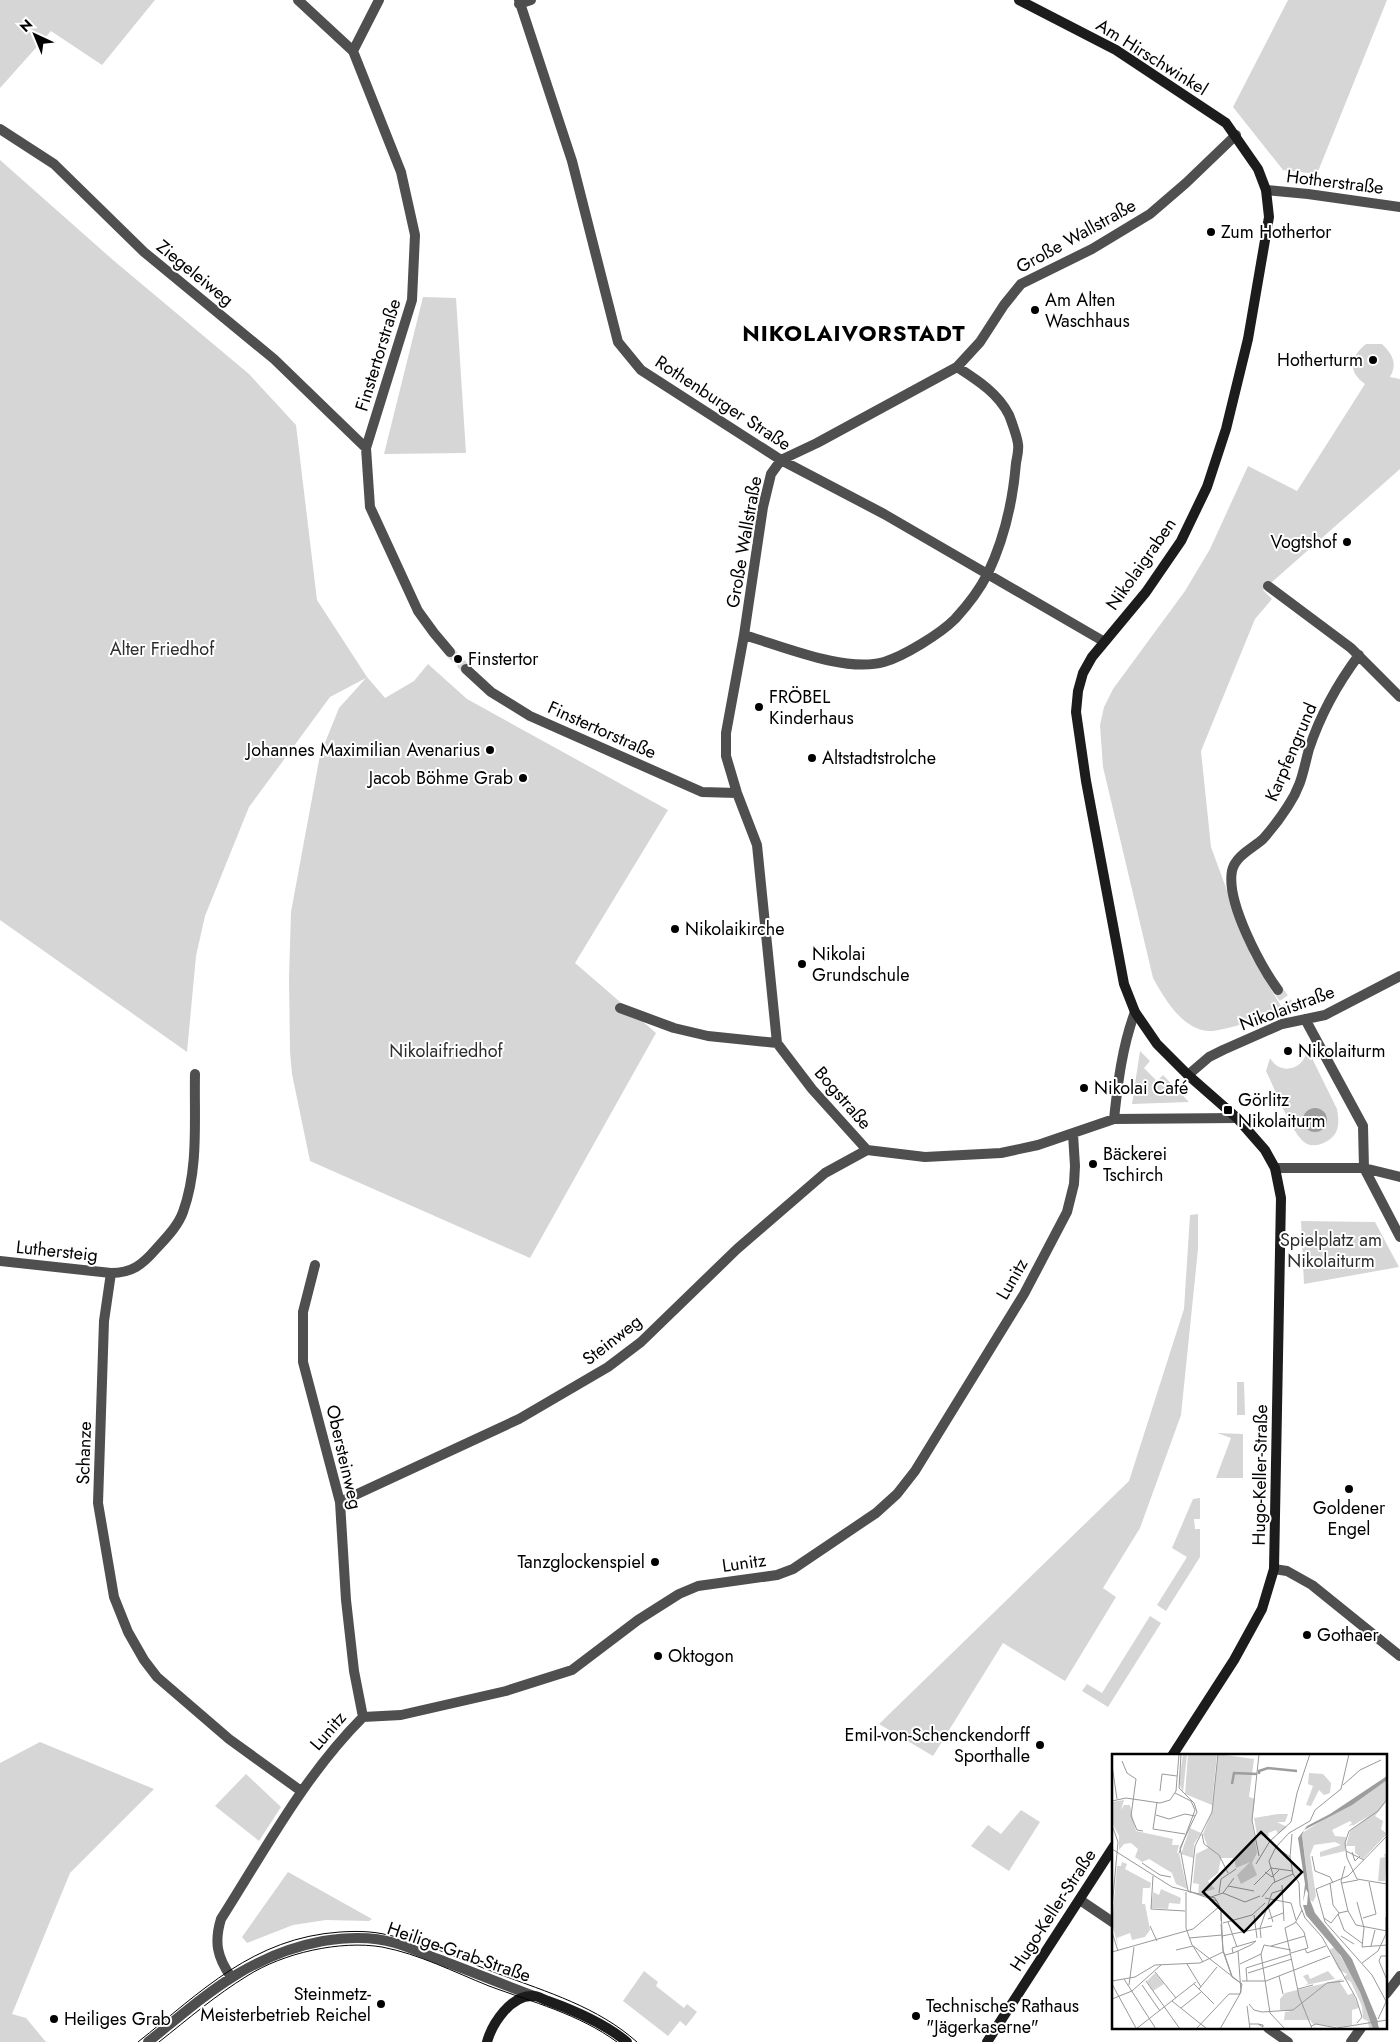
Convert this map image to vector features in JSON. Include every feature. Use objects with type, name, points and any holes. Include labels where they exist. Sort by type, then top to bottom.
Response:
[{"type":"street","points":[[298,0],[353,51],[379,0]]},
{"type":"street","points":[[519,2],[530,0]]},
{"type":"street","name":"Am Hirschwinkel","points":[[1019,0],[1116,50],[1226,123],[1236,135]]},
{"type":"street","name":"Rothenburger Straße","points":[[519,2],[572,161],[618,342],[641,370],[781,460],[884,514],[1103,641]]},
{"type":"street","name":"Finstertorstraße","points":[[353,51],[401,172],[415,235],[412,300],[366,448],[370,508],[418,612],[450,652]]},
{"type":"street","name":"Ziegeleiweg","points":[[0,128],[54,164],[144,252],[274,358],[366,448]]},
{"type":"street","name":"Nikolaigraben","points":[[1236,135],[1258,169],[1266,190],[1269,217],[1248,339],[1226,429],[1207,487],[1181,542],[1146,592],[1103,641],[1083,673],[1078,691],[1076,712],[1086,781],[1124,984],[1135,1012],[1158,1044],[1188,1075],[1237,1118],[1265,1150],[1275,1168]]},
{"type":"street","name":"Große Wallstraße","points":[[777,1043],[757,845],[737,793],[726,756],[726,733],[744,635],[763,507],[771,474],[781,460],[817,443],[957,367],[980,342],[1004,305],[1021,284],[1092,249],[1150,214],[1186,183],[1236,135]]},
{"type":"street","name":"Hotherstraße","points":[[1266,190],[1400,207]]},
{"type":"street","points":[[744,635],[833,662],[858,665],[884,662],[935,634],[954,620],[969,602],[988,573],[1007,519],[1015,478],[1018,444],[1010,417],[1002,403],[980,381],[957,367]]},
{"type":"street","points":[[1268,586],[1359,655],[1400,697]]},
{"type":"street","name":"Karpfengrund","points":[[1278,990],[1256,956],[1243,925],[1233,893],[1232,870],[1240,857],[1267,833],[1282,816],[1295,795],[1319,726],[1341,680],[1359,655]]},
{"type":"street","name":"Finstertorstraße","points":[[466,669],[491,692],[530,716],[702,792],[737,793]]},
{"type":"street","name":"Nikolaistraße","points":[[1188,1075],[1209,1057],[1223,1050],[1282,1024],[1325,1015],[1400,976]]},
{"type":"street","points":[[620,1008],[674,1028],[708,1036],[777,1043]]},
{"type":"street","points":[[1293,1011],[1302,1020],[1363,1126],[1364,1168],[1400,1237]]},
{"type":"street","points":[[1135,1012],[1126,1036],[1118,1076],[1114,1119],[1237,1118]]},
{"type":"street","name":"Bogstraße","points":[[777,1043],[812,1089],[867,1150],[925,1157],[1001,1153],[1038,1145],[1114,1119]]},
{"type":"street","points":[[111,1273],[125,1273],[138,1267],[167,1238],[182,1213],[193,1176],[195,1074]]},
{"type":"street","name":"Lunitz","points":[[231,1977],[224,1966],[216,1946],[216,1934],[220,1919],[301,1791],[339,1741],[363,1717],[401,1715],[506,1691],[572,1670],[638,1620],[679,1594],[698,1586],[777,1574],[792,1569],[876,1513],[897,1494],[915,1471],[1024,1294],[1067,1212],[1074,1184],[1073,1134]]},
{"type":"street","name":"Steinweg","points":[[340,1502],[519,1419],[608,1367],[641,1342],[737,1249],[825,1173],[867,1150]]},
{"type":"street","points":[[1275,1168],[1364,1168],[1400,1178]]},
{"type":"street","name":"Hugo-Keller-Straße","points":[[1173,1754],[1234,1660],[1262,1608],[1274,1568],[1281,1198],[1275,1168]]},
{"type":"street","name":"Luthersteig","points":[[0,1261],[111,1273]]},
{"type":"street","name":"Obersteinweg","points":[[315,1265],[303,1312],[303,1362],[340,1502],[346,1600],[354,1671],[363,1717]]},
{"type":"street","name":"Schanze","points":[[111,1273],[104,1321],[98,1503],[114,1597],[128,1632],[144,1660],[157,1677],[229,1739],[301,1791]]},
{"type":"street","points":[[1274,1568],[1287,1571],[1312,1585],[1400,1656]]},
{"type":"street","name":"Hugo-Keller-Straße","points":[[987,2042],[1112,1849]]},
{"type":"street","points":[[1080,1900],[1112,1922]]},
{"type":"street","name":"Heilige-Grab-Straße","points":[[148,2042],[231,1977],[262,1960],[305,1945],[336,1939],[369,1939],[394,1943],[534,1996]]},
{"type":"street","points":[[1388,1991],[1400,1976]]},
{"type":"street","points":[[487,2042],[490,2032],[508,2008],[522,1998],[534,1996],[594,2020],[627,2042]]},
{"type":"street","points":[[1271,2030],[1288,2042]]},
{"type":"street","points":[[1351,2042],[1360,2030]]},
{"type":"green space","points":[[0,0],[155,0],[102,65],[51,31],[0,88]]},
{"type":"green space","points":[[1288,0],[1387,0],[1317,174],[1283,170],[1233,107]]},
{"type":"green space","points":[[0,160],[113,260],[249,374],[296,425],[317,600],[367,677],[385,698],[414,681],[428,664],[467,699],[668,810],[575,963],[656,1033],[530,1258],[310,1161],[292,1074],[290,1052],[289,978],[291,912],[320,755],[339,708],[366,678],[330,697],[249,807],[205,916],[196,956],[187,1052],[0,920]]},
{"type":"green space","points":[[423,297],[456,298],[466,453],[384,454]]},
{"type":"green space","points":[[1366,344],[1382,344],[1389,351],[1394,363],[1390,377],[1400,379],[1400,469],[1263,590],[1272,599],[1255,619],[1201,751],[1211,847],[1251,956],[1284,1011],[1215,1031],[1199,1029],[1182,1019],[1168,1003],[1153,978],[1103,767],[1100,725],[1104,707],[1113,689],[1185,591],[1210,549],[1248,466],[1297,491],[1365,384],[1355,374],[1353,364],[1357,354]]},
{"type":"green space","points":[[1307,1048],[1337,1109],[1338,1118],[1337,1130],[1333,1137],[1326,1142],[1316,1145],[1307,1144],[1299,1137],[1288,1119],[1266,1071],[1270,1058],[1275,1064],[1286,1069],[1298,1065],[1306,1055]]},
{"type":"green space","points":[[1140,1051],[1150,1061],[1144,1068],[1157,1081],[1163,1075],[1189,1102],[1132,1104]]},
{"type":"green space","points":[[1198,1214],[1198,1249],[1181,1415],[1140,1528],[1103,1588],[1116,1597],[1065,1681],[1003,1643],[933,1756],[879,1724],[1129,1481],[1184,1309],[1190,1215]]},
{"type":"green space","name":"Spielplatz am Nikolaiturm","points":[[1301,1221],[1375,1222],[1399,1267],[1304,1284]]},
{"type":"green space","points":[[1237,1382],[1244,1382],[1245,1415],[1237,1415]]},
{"type":"green space","points":[[1217,1433],[1243,1434],[1243,1478],[1216,1478],[1231,1438]]},
{"type":"green space","points":[[1200,1498],[1200,1519],[1194,1519],[1195,1529],[1200,1529],[1200,1557],[1166,1611],[1157,1605],[1187,1557],[1172,1548],[1193,1499]]},
{"type":"green space","points":[[1150,1616],[1161,1623],[1108,1707],[1082,1691],[1087,1684],[1102,1693]]},
{"type":"green space","points":[[40,1742],[154,1789],[70,1873],[12,2014],[26,2018],[46,2042],[0,2042],[0,1763]]},
{"type":"green space","points":[[246,1774],[281,1807],[259,1841],[215,1806]]},
{"type":"green space","points":[[1021,1810],[1040,1822],[1009,1871],[971,1846],[988,1825],[1001,1834]]},
{"type":"green space","points":[[288,1872],[372,1919],[369,1921],[326,1920],[293,1925],[247,1943],[242,1937]]},
{"type":"green space","points":[[644,1971],[658,1982],[656,1986],[684,2008],[687,2004],[697,2012],[686,2026],[680,2021],[668,2036],[623,2001]]},
{"type":"shaded area","points":[[1315,1108],[1324,1111],[1327,1120],[1324,1129],[1315,1132],[1306,1129],[1303,1120],[1306,1111]]},
{"type":"tunnel","points":[[450,652],[466,669]]},
{"type":"tunnel","points":[[1278,990],[1293,1011]]},
{"type":"tram line","points":[[138,2042],[207,1986],[255,1956],[309,1936],[358,1931],[382,1934],[416,1942],[553,1994],[606,2019],[637,2042]]},
{"type":"tram line","points":[[159,2042],[224,1991],[261,1968],[312,1950],[348,1945],[382,1947],[409,1954],[571,2016],[617,2042]]},
{"type":"place","name":"Zum Hothertor","points":[[1211,232]]},
{"type":"place","name":"Am Alten Waschhaus","points":[[1035,310]]},
{"type":"place","name":"Hotherturm","points":[[1373,360]]},
{"type":"place","name":"Vogtshof","points":[[1347,542]]},
{"type":"place","name":"Finstertor","points":[[458,659]]},
{"type":"place","name":"FRÖBEL Kinderhaus","points":[[759,707]]},
{"type":"place","name":"Johannes Maximilian Avenarius","points":[[490,750]]},
{"type":"place","name":"Altstadtstrolche","points":[[812,758]]},
{"type":"place","name":"Jacob Böhme Grab","points":[[523,778]]},
{"type":"place","name":"Nikolaikirche","points":[[675,929]]},
{"type":"place","name":"Nikolai Grundschule","points":[[802,964]]},
{"type":"place","name":"Nikolaiturm","points":[[1288,1051]]},
{"type":"place","name":"Nikolai Café","points":[[1084,1088]]},
{"type":"place","name":"Görlitz Nikolaiturm","points":[[1228,1110]]},
{"type":"place","name":"Bäckerei Tschirch","points":[[1093,1164]]},
{"type":"place","name":"Goldener Engel","points":[[1349,1489]]},
{"type":"place","name":"Tanzglockenspiel","points":[[655,1562]]},
{"type":"place","name":"Gothaer","points":[[1307,1635]]},
{"type":"place","name":"Oktogon","points":[[658,1656]]},
{"type":"place","name":"Emil-von-Schenckendorff Sporthalle","points":[[1040,1745]]},
{"type":"place","name":"Steinmetz- Meisterbetrieb Reichel","points":[[381,2004]]},
{"type":"place","name":"Technisches Rathaus \"Jägerkaserne\"","points":[[916,2016]]},
{"type":"place","name":"Heiliges Grab","points":[[54,2019]]},
{"type":"district","name":"NIKOLAIVORSTADT","points":[[854,333]]},
{"type":"park label","name":"Alter Friedhof","points":[[162,649]]},
{"type":"park label","name":"Nikolaifriedhof","points":[[446,1051]]}]
